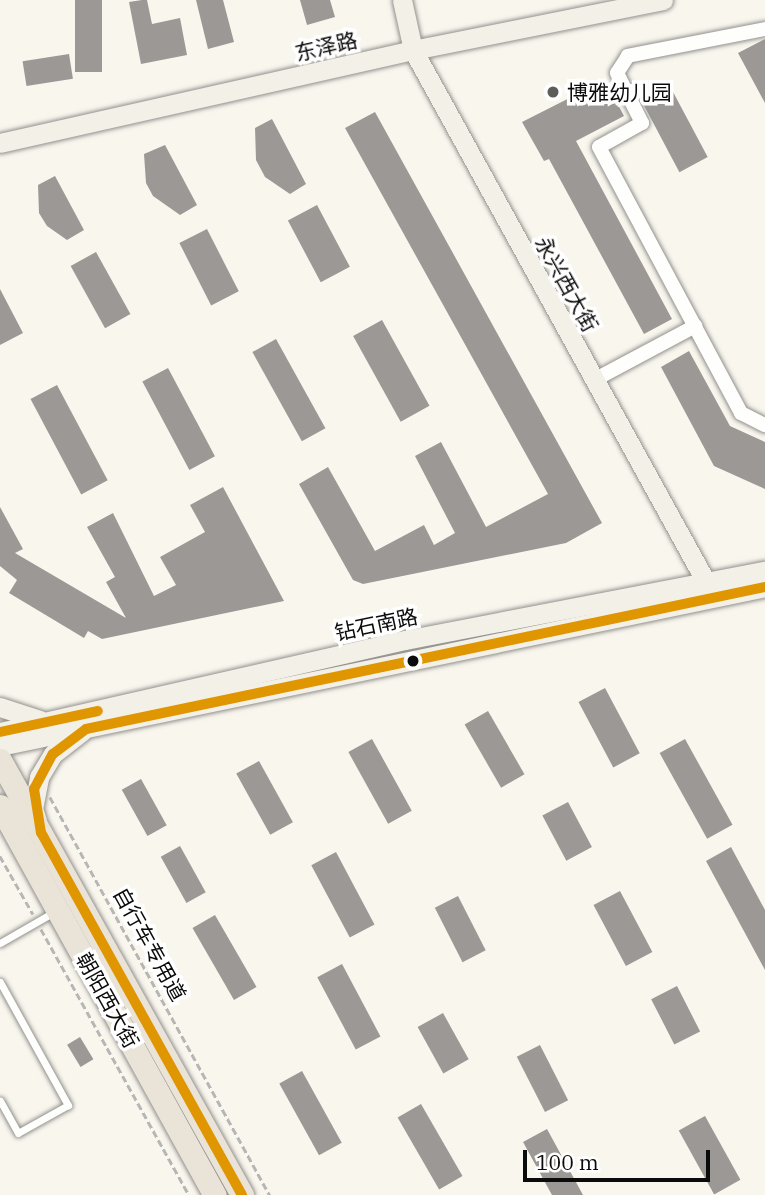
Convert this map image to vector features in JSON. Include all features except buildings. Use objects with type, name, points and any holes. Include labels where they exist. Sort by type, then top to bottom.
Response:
[{"type":"main road","name":"永兴西大街","points":[[402,0],[413,50],[707,584]]},
{"type":"main road","name":"东泽路","points":[[0,143],[413,50],[661,0]]},
{"type":"main road","name":"钻石南路","points":[[0,732],[405,640],[765,571]]},
{"type":"main road","points":[[0,746],[765,587]]},
{"type":"main road","points":[[0,707],[27,719],[51,721]]},
{"type":"main road","points":[[0,821],[31,840],[33,809],[40,777],[53,754],[86,729]]},
{"type":"main road","name":"朝阳西大街","points":[[0,760],[58,910],[215,1195]]},
{"type":"main road","name":"朝阳西大街","points":[[0,806],[31,840],[242,1195]]},
{"type":"street","points":[[765,29],[628,56],[617,73],[642,123],[599,147],[741,414],[765,425]]},
{"type":"street","points":[[594,380],[695,326]]},
{"type":"lane","points":[[0,943],[58,910]]},
{"type":"lane","points":[[0,982],[68,1105],[18,1133],[0,1101]]},
{"type":"path","name":"自行车专用道","points":[[40,777],[271,1195]]},
{"type":"path","points":[[0,856],[189,1195]]},
{"type":"transit line","points":[[242,1195],[41,833],[34,789],[53,754],[86,729],[765,587]]},
{"type":"transit line","points":[[0,732],[98,711]]},
{"type":"place","name":"博雅幼儿园","points":[[553,92]]}]
